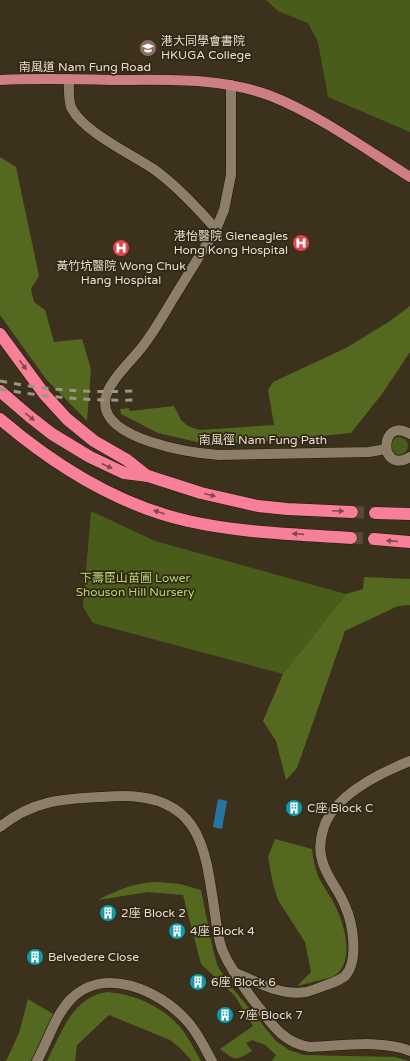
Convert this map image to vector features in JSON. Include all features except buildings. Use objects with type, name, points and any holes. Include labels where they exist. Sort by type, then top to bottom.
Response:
[{"type":"highway","points":[[0,334],[45,395],[67,419],[94,441],[127,460],[148,476]]},
{"type":"highway","points":[[0,391],[52,434],[90,457],[124,473],[148,476],[201,493],[251,504],[287,509],[352,512]]},
{"type":"highway","points":[[0,419],[19,436],[58,464],[127,501],[161,513],[216,526],[276,533],[351,538]]},
{"type":"highway","points":[[374,513],[410,514]]},
{"type":"highway","points":[[374,539],[410,542]]},
{"type":"main road","name":"南風道 Nam Fung Road","points":[[0,80],[189,80],[231,85],[272,97],[311,115],[410,177]]},
{"type":"street","points":[[69,79],[71,108],[78,119],[178,188],[216,229]]},
{"type":"street","name":"南風徑 Nam Fung Path","points":[[231,85],[231,175],[224,210],[216,229],[148,340],[113,383],[106,395],[105,408],[110,418],[132,435],[160,445],[194,453],[219,455],[369,452],[386,449]]},
{"type":"street","points":[[410,434],[401,431],[392,433],[386,440],[386,449],[391,458],[401,460],[410,457]]},
{"type":"street","points":[[234,972],[272,989],[290,993],[313,990],[336,982],[345,976],[352,963],[353,944],[351,925],[345,906],[328,876],[322,860],[320,844],[323,828],[334,810],[349,795],[373,779],[410,760]]},
{"type":"street","points":[[0,826],[15,815],[30,808],[48,802],[69,799],[135,796],[158,801],[176,809],[190,822],[200,842],[210,882],[221,947],[234,972],[248,993],[270,1022],[284,1037],[296,1044],[310,1046],[370,1044],[399,1047],[410,1051]]},
{"type":"street","points":[[37,1061],[57,1020],[71,999],[90,986],[106,982],[119,983],[142,990],[175,1009],[193,1028],[212,1061]]},
{"type":"green space","points":[[266,0],[410,0],[410,132],[328,97],[318,42],[308,23],[278,11]]},
{"type":"green space","points":[[0,157],[16,167],[39,276],[31,289],[34,302],[45,310],[54,342],[82,339],[91,369],[87,421],[46,379],[0,315]]},
{"type":"green space","points":[[410,306],[410,352],[382,394],[351,433],[248,443],[201,443],[158,433],[121,414],[120,409],[129,408],[130,411],[174,406],[181,420],[188,426],[200,430],[274,425],[268,390],[273,382],[346,348],[390,321]]},
{"type":"green space","points":[[395,437],[403,437],[408,442],[406,453],[403,455],[395,455],[390,450],[390,442]]},
{"type":"green space","name":"下壽臣山苗圃 Lower Shouson Hill Nursery","points":[[91,511],[155,541],[346,594],[283,674],[93,623],[83,607]]},
{"type":"green space","points":[[364,577],[410,579],[410,605],[398,606],[345,631],[297,768],[286,780],[276,741],[263,721],[283,674],[346,594],[363,589]]},
{"type":"green space","points":[[275,839],[312,849],[318,876],[338,912],[346,942],[345,962],[333,977],[297,986],[311,972],[305,942],[278,900],[273,884],[268,857]]},
{"type":"green space","points":[[158,882],[180,884],[201,890],[213,950],[218,967],[230,985],[276,1041],[289,1050],[304,1055],[395,1057],[409,1061],[272,1061],[276,1055],[265,1045],[252,1040],[246,1043],[252,1051],[242,1057],[233,1058],[225,1053],[220,1049],[253,1026],[235,996],[201,964],[183,895],[148,892],[98,900],[127,887]]},
{"type":"green space","points":[[107,992],[137,998],[165,1013],[189,1039],[201,1061],[192,1061],[170,1040],[109,1015],[77,1045],[75,1061],[47,1061],[69,1018],[76,1009],[95,995]]},
{"type":"green space","points":[[28,999],[53,1014],[31,1061],[6,1061],[19,1033]]},
{"type":"water","points":[[218,799],[227,801],[222,829],[213,827]]},
{"type":"tunnel","points":[[352,512],[375,513]]},
{"type":"tunnel","points":[[351,538],[374,539]]},
{"type":"railway","points":[[0,381],[34,387],[67,390],[100,392],[135,391]]},
{"type":"railway","points":[[0,389],[67,398],[135,400]]},
{"type":"place","name":"港大同學會書院 HKUGA College","points":[[148,48]]},
{"type":"place","name":"港怡醫院 Gleneagles Hong Kong Hospital","points":[[301,243]]},
{"type":"place","name":"黃竹坑醫院 Wong Chuk Hang Hospital","points":[[121,248]]},
{"type":"place","name":"C座 Block C","points":[[294,808]]},
{"type":"place","name":"2座 Block 2","points":[[108,913]]},
{"type":"place","name":"4座 Block 4","points":[[177,931]]},
{"type":"place","name":"Belvedere Close","points":[[35,957]]},
{"type":"place","name":"6座 Block 6","points":[[198,982]]},
{"type":"place","name":"7座 Block 7","points":[[225,1015]]}]
